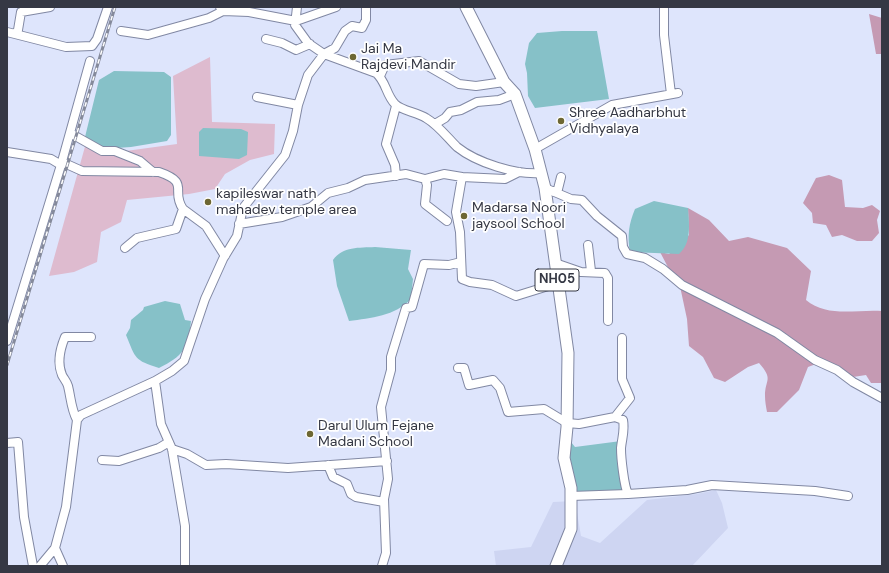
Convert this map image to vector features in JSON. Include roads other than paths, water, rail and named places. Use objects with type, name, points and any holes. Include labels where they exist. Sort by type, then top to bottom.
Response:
[{"type":"main road","name":"NH05","points":[[466,7],[504,82],[515,94],[535,149],[541,174],[549,190],[555,263],[568,353],[567,424],[564,458],[571,488],[571,529],[556,566]]},
{"type":"street","points":[[11,33],[18,30],[21,12],[50,7]]},
{"type":"street","points":[[11,33],[66,47],[92,46],[97,39],[108,7]]},
{"type":"street","points":[[297,7],[296,25],[310,44],[324,54],[376,73],[380,76],[396,106],[386,144],[395,165],[396,176]]},
{"type":"street","points":[[122,31],[148,35],[209,18],[221,9],[249,10],[296,21],[336,7]]},
{"type":"street","points":[[40,566],[55,548],[66,508],[77,420],[81,414],[155,381],[172,371],[184,361],[204,298],[236,236],[243,208],[284,155],[293,131],[298,104],[308,75],[324,54],[335,48],[346,30],[352,26],[362,28],[366,20],[366,7]]},
{"type":"street","points":[[535,149],[612,105],[674,93],[664,35],[664,7]]},
{"type":"street","points":[[266,39],[282,43],[296,50],[310,44]]},
{"type":"street","points":[[7,341],[70,133],[90,61]]},
{"type":"street","points":[[380,76],[385,65],[419,61],[459,84],[476,86],[504,82]]},
{"type":"street","points":[[435,124],[445,118],[450,112],[461,110],[477,102],[498,100],[515,94]]},
{"type":"street","points":[[257,97],[298,104]]},
{"type":"street","points":[[396,106],[412,111],[435,124],[458,147],[470,156],[519,172],[541,174]]},
{"type":"street","points":[[70,133],[102,151],[116,151],[140,161],[153,172]]},
{"type":"street","points":[[7,152],[51,158],[82,171],[159,172],[174,178],[179,187],[179,198],[183,209],[206,226],[225,256]]},
{"type":"street","points":[[239,224],[282,217],[311,207],[328,193],[350,188],[361,181],[406,174],[425,179],[444,174],[462,177],[504,179],[519,172]]},
{"type":"street","points":[[462,177],[456,212],[460,232],[462,279],[470,282],[492,285],[516,296],[558,283]]},
{"type":"street","points":[[549,190],[558,189],[561,177]]},
{"type":"street","points":[[425,179],[427,185],[425,204],[447,221]]},
{"type":"street","points":[[549,190],[571,198],[582,200],[597,216],[622,236],[623,247],[627,254],[645,258],[663,269],[682,285],[777,333],[815,360],[838,370],[853,382],[882,398]]},
{"type":"street","points":[[125,248],[137,238],[176,229],[183,209]]},
{"type":"street","points":[[588,245],[591,271]]},
{"type":"street","points":[[382,566],[386,553],[384,502],[388,479],[381,407],[391,370],[391,357],[406,308],[412,307],[424,264],[449,264],[461,262]]},
{"type":"street","points":[[555,263],[581,272],[591,271],[605,273],[608,278],[608,321]]},
{"type":"street","points":[[77,420],[72,410],[68,384],[62,374],[59,360],[65,337],[91,337]]},
{"type":"street","points":[[615,416],[630,398],[622,379],[622,338]]},
{"type":"street","points":[[458,368],[464,368],[469,385],[493,380],[500,388],[508,412],[544,409],[567,424],[579,424],[615,416],[624,420],[625,428],[621,447],[625,488],[628,494]]},
{"type":"street","points":[[155,381],[161,424],[171,446],[185,526],[185,566]]},
{"type":"street","points":[[7,443],[18,442],[24,517],[33,566]]},
{"type":"street","points":[[102,460],[111,462],[119,461],[159,448],[171,446],[206,465],[226,464],[288,468],[387,461]]},
{"type":"street","points":[[328,465],[333,478],[348,484],[351,494],[356,497],[384,502]]},
{"type":"street","points":[[571,496],[687,490],[712,485],[815,491],[848,496]]},
{"type":"street","points":[[55,548],[63,566]]},
{"type":"railway","points":[[7,365],[115,7]]},
{"type":"place","name":"Jai Ma Rajdevi Mandir","points":[[353,57]]},
{"type":"place","name":"Shree Aadharbhut Vidhyalaya","points":[[561,121]]},
{"type":"place","name":"kapileswar nath mahadev temple area","points":[[208,202]]},
{"type":"place","name":"Madarsa Noori jaysool School","points":[[464,216]]},
{"type":"place","name":"Darul Ulum Fejane Madani School","points":[[310,434]]}]
